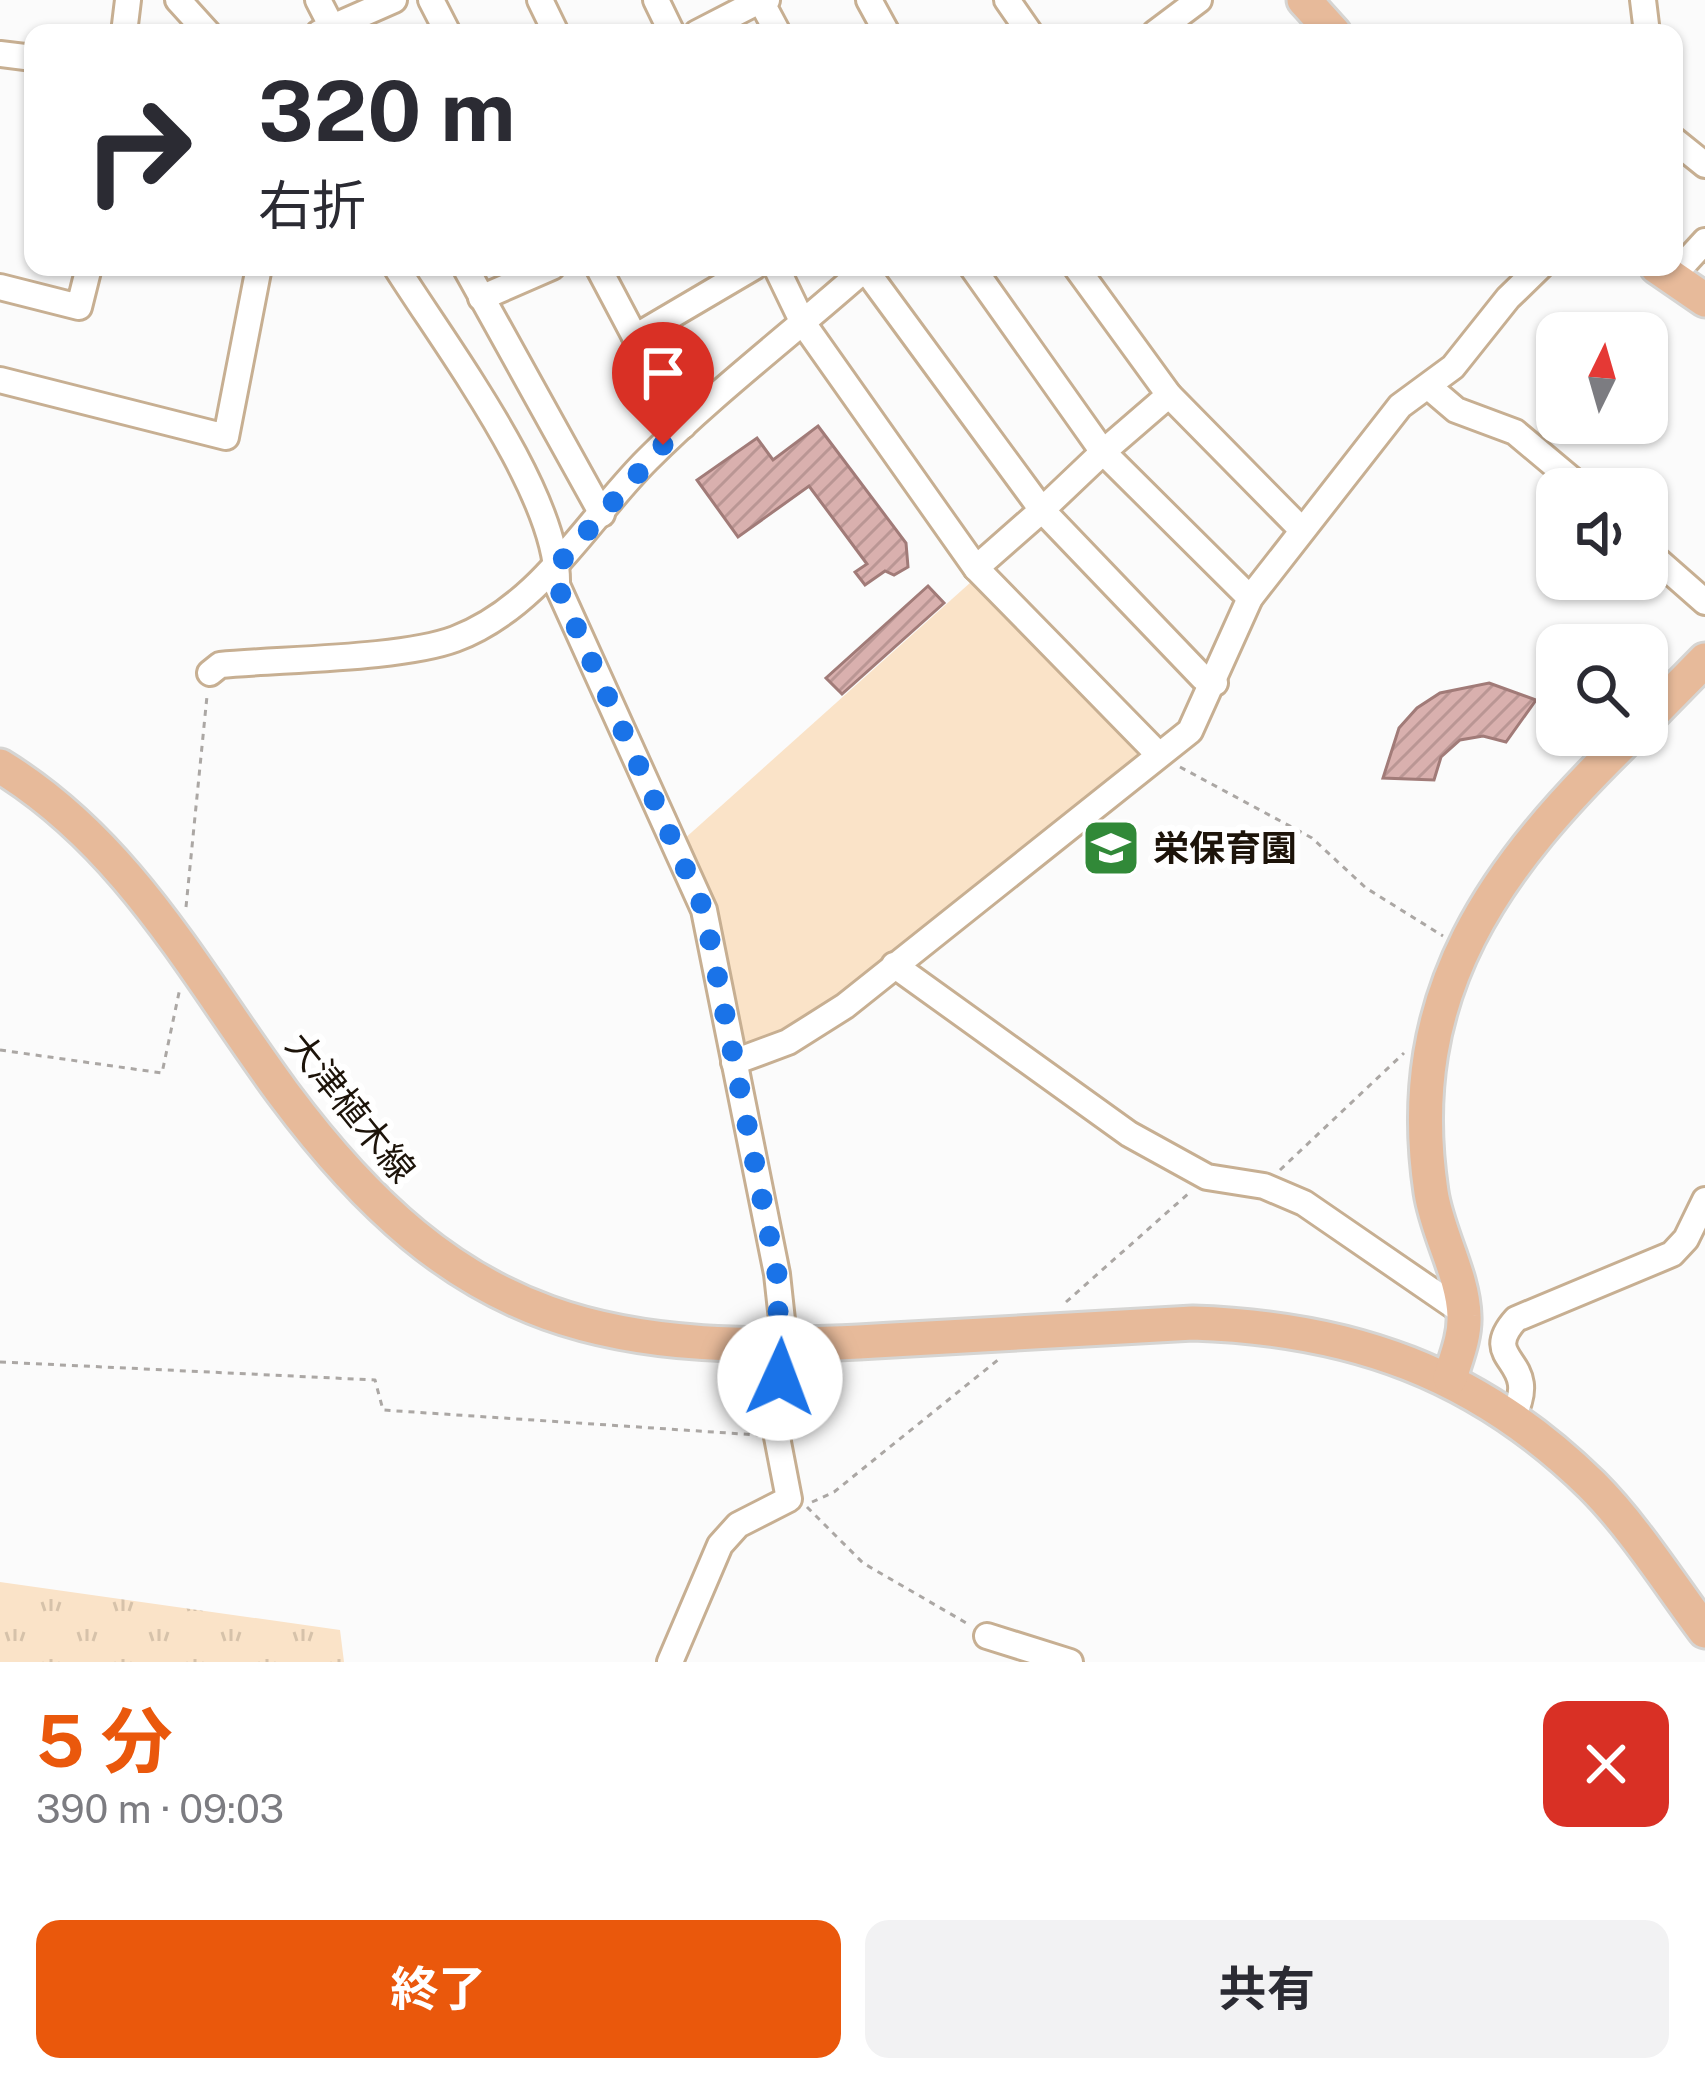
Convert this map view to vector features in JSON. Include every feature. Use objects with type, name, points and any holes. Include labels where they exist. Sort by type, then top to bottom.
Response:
[{"type":"main road","points":[[1304,0],[1326,24]]},
{"type":"main road","points":[[1670,276],[1705,299]]},
{"type":"main road","points":[[1668,697],[1705,659]]},
{"type":"main road","points":[[1450,1378],[1465,1313],[1436,1213],[1427,1146],[1435,1033],[1462,950],[1502,875],[1528,841],[1611,756]]},
{"type":"main road","name":"大津植木線","points":[[0,766],[97,840],[174,935],[342,1169],[400,1226],[452,1264],[514,1299],[614,1334],[696,1346],[782,1347],[1149,1325],[1252,1325],[1342,1339],[1450,1378],[1511,1420],[1593,1486],[1705,1631]]},
{"type":"street","points":[[178,0],[200,24]]},
{"type":"street","points":[[344,24],[394,0]]},
{"type":"street","points":[[1167,24],[1199,0]]},
{"type":"street","points":[[716,24],[764,1]]},
{"type":"street","points":[[0,287],[79,307],[87,276]]},
{"type":"street","points":[[0,380],[226,437],[257,276]]},
{"type":"street","points":[[401,276],[531,488],[556,548],[557,585],[565,605],[704,910],[777,1274],[782,1347],[777,1437],[789,1499],[738,1525],[720,1545],[670,1662]]},
{"type":"street","points":[[470,276],[602,514]]},
{"type":"street","points":[[482,298],[532,276]]},
{"type":"street","points":[[603,276],[683,426]]},
{"type":"street","points":[[635,337],[739,276]]},
{"type":"street","points":[[780,276],[803,323],[976,568],[1158,754]]},
{"type":"street","points":[[210,673],[220,665],[434,645],[459,637],[557,566],[683,426],[857,276]]},
{"type":"street","points":[[872,276],[1042,510],[1203,678],[1215,683]]},
{"type":"street","points":[[978,276],[1103,452],[1250,598]]},
{"type":"street","points":[[1083,276],[1169,395],[1302,530]]},
{"type":"street","points":[[734,1062],[788,1042],[895,965],[1190,730],[1250,598],[1400,406],[1429,387],[1532,276]]},
{"type":"street","points":[[1429,387],[1456,410],[1515,432],[1558,468]]},
{"type":"street","points":[[976,568],[1169,395]]},
{"type":"street","points":[[1668,569],[1705,602]]},
{"type":"street","points":[[895,965],[1129,1134],[1207,1177],[1264,1186],[1304,1203],[1465,1313]]},
{"type":"street","points":[[1511,1420],[1524,1397],[1524,1381],[1502,1349],[1504,1333],[1516,1319],[1672,1254],[1686,1239],[1705,1200]]},
{"type":"street","points":[[987,1636],[1070,1662]]},
{"type":"path","points":[[174,935],[184,921],[210,673]]},
{"type":"path","points":[[1158,754],[1312,838],[1366,888],[1462,950]]},
{"type":"path","points":[[0,1050],[162,1073],[181,980],[197,969]]},
{"type":"path","points":[[1264,1186],[1329,1119],[1400,1060],[1412,1040]]},
{"type":"path","points":[[0,1362],[375,1380],[383,1410],[777,1437]]},
{"type":"path","points":[[805,1505],[863,1563],[987,1636]]},
{"type":"green space","points":[[971,582],[1139,754],[1136,762],[838,1000],[785,1036],[750,1044],[736,1036],[683,840]]},
{"type":"green space","points":[[0,1582],[340,1630],[344,1662],[0,1662]]},
{"type":"building","points":[[818,426],[906,543],[908,567],[894,575],[885,571],[865,585],[855,572],[867,564],[809,486],[738,537],[697,480],[757,438],[773,460]]},
{"type":"building","points":[[928,586],[944,603],[842,694],[826,678]]},
{"type":"building","points":[[1489,683],[1536,700],[1506,742],[1483,736],[1460,740],[1441,757],[1434,780],[1383,778],[1399,728],[1440,693]]},
{"type":"place","name":"栄保育園","points":[[1111,848]]},
{"type":"route","points":[[663,445],[557,566],[557,585],[704,910],[777,1274],[782,1320],[780,1378]]}]
